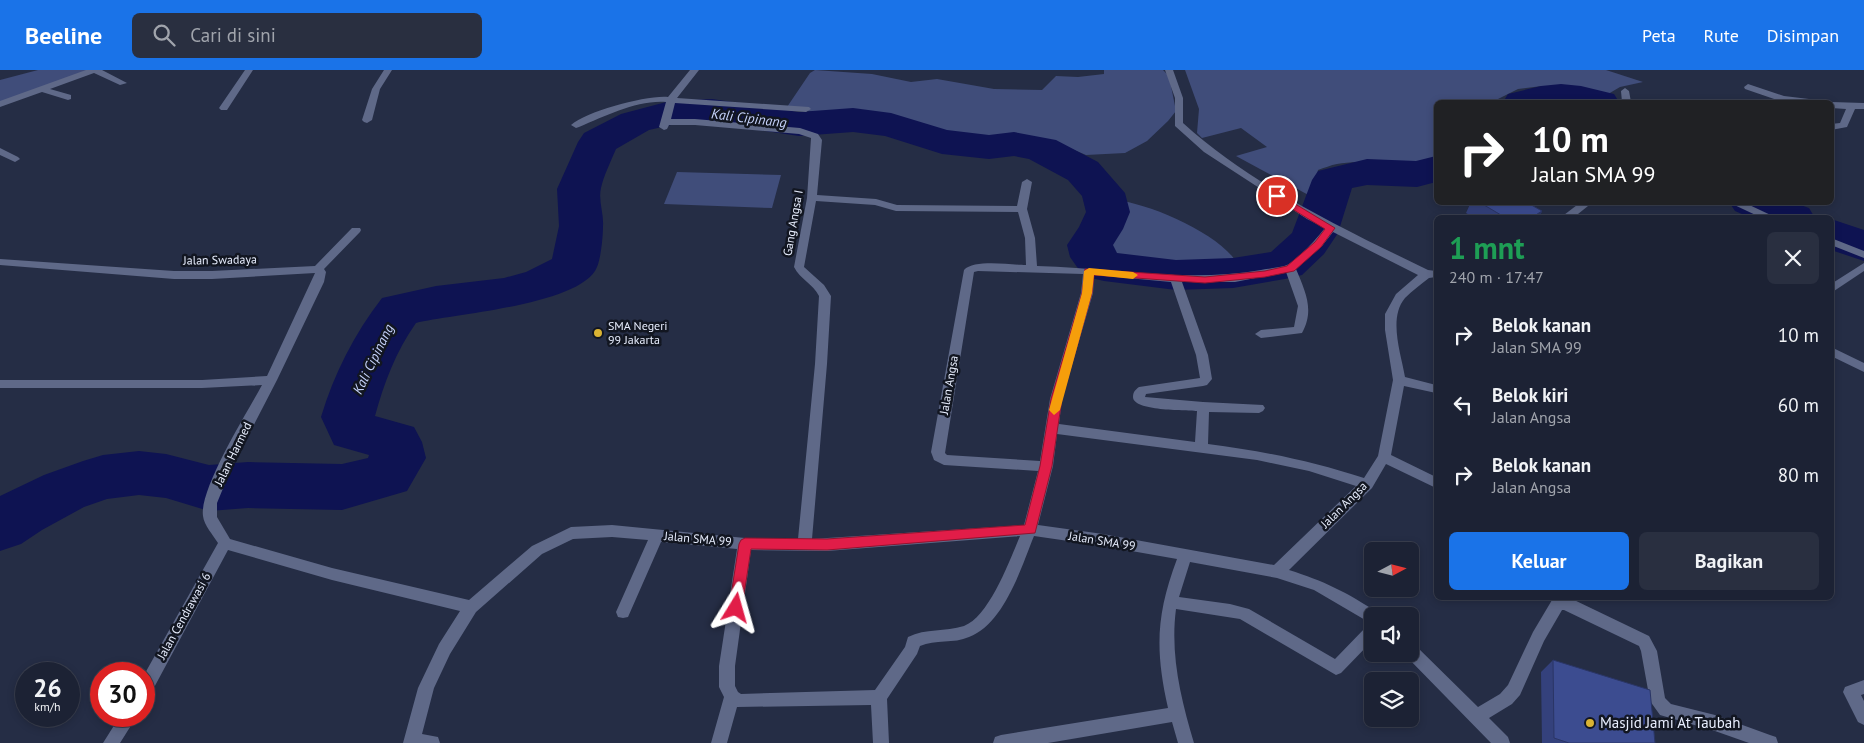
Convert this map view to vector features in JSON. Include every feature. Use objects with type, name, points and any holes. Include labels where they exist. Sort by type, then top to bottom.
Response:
[{"type":"street","points":[[0,104],[95,70],[123,82]]},
{"type":"street","points":[[224,108],[249,70]]},
{"type":"street","points":[[367,120],[376,89],[388,70]]},
{"type":"street","points":[[670,100],[695,70]]},
{"type":"street","points":[[1169,70],[1179,98],[1177,120],[1180,128],[1207,150],[1328,227],[1431,274]]},
{"type":"street","points":[[1748,87],[1782,98],[1796,100]]},
{"type":"street","points":[[42,89],[68,97]]},
{"type":"street","points":[[1625,91],[1626,100]]},
{"type":"street","points":[[576,125],[625,105],[670,100],[806,109]]},
{"type":"street","name":"Gang Angsa I","points":[[670,100],[665,121],[800,131],[816,136],[812,198],[799,267],[802,274],[822,290],[825,296],[822,364],[804,545]]},
{"type":"street","points":[[1834,105],[1864,106]]},
{"type":"street","points":[[1834,127],[1844,125],[1850,107]]},
{"type":"street","points":[[0,151],[15,159]]},
{"type":"street","points":[[1027,182],[1022,209],[1030,238],[1032,269]]},
{"type":"street","points":[[812,198],[876,202],[896,208],[1022,209]]},
{"type":"street","points":[[1569,215],[1584,205]]},
{"type":"street","points":[[1740,205],[1765,215]]},
{"type":"street","points":[[1261,334],[1298,330],[1303,321],[1305,310],[1302,294],[1290,268],[1318,244],[1328,227]]},
{"type":"street","points":[[0,384],[202,384],[270,380],[318,282],[320,272],[318,270],[356,230]]},
{"type":"street","points":[[1834,242],[1864,255]]},
{"type":"street","name":"Jalan Swadaya","points":[[0,262],[84,267],[141,274],[212,275],[318,270]]},
{"type":"street","name":"Jalan Angsa","points":[[1046,466],[944,460],[939,456],[938,452],[969,270],[977,266],[1089,271],[1175,279],[1236,278],[1290,268]]},
{"type":"street","points":[[1834,287],[1864,266]]},
{"type":"street","points":[[881,743],[879,697],[912,649],[913,642],[921,638],[966,632],[980,624],[1004,591],[1030,530],[1046,466],[1056,399],[1087,293],[1089,271]]},
{"type":"street","name":"Jalan Angsa","points":[[1277,572],[1367,484],[1384,457],[1399,380],[1391,330],[1391,314],[1400,297],[1431,274]]},
{"type":"street","points":[[1175,279],[1202,355],[1206,379],[1203,382],[1143,390],[1140,392],[1140,399],[1146,403],[1259,408]]},
{"type":"street","points":[[1834,353],[1864,368]]},
{"type":"street","name":"Jalan Harmed","points":[[225,543],[210,516],[210,503],[224,469],[270,380]]},
{"type":"street","points":[[1399,380],[1434,389]]},
{"type":"street","points":[[1201,446],[1203,407]]},
{"type":"street","points":[[1051,428],[1201,446],[1257,455],[1308,466],[1367,484]]},
{"type":"street","points":[[1384,457],[1434,482]]},
{"type":"street","name":"Jalan SMA 99","points":[[412,742],[426,688],[444,649],[471,607],[537,550],[572,533],[612,531],[745,544],[804,545],[1030,530],[1103,540],[1277,572]]},
{"type":"street","points":[[623,612],[657,536]]},
{"type":"street","points":[[225,543],[332,574],[471,607]]},
{"type":"street","name":"Jalan Cendrawasi 6","points":[[155,670],[225,543]]},
{"type":"street","points":[[745,544],[727,666],[727,688],[732,697],[740,701],[879,697]]},
{"type":"street","points":[[1185,556],[1170,602],[1167,644],[1177,714],[1186,743]]},
{"type":"street","points":[[1277,572],[1318,585],[1364,612]]},
{"type":"street","points":[[1170,602],[1230,610],[1244,614],[1336,668],[1364,640]]},
{"type":"street","points":[[1478,716],[1506,699],[1514,690],[1538,637],[1557,605],[1565,603],[1644,642],[1648,648],[1658,701],[1666,710],[1715,723],[1770,743]]},
{"type":"street","points":[[1419,659],[1478,716],[1502,743]]},
{"type":"street","points":[[1864,687],[1854,689],[1851,692],[1864,717]]},
{"type":"street","points":[[719,743],[732,697]]},
{"type":"street","points":[[1001,743],[1177,714]]},
{"type":"street","points":[[111,743],[122,727]]},
{"type":"street","points":[[412,742],[432,743]]},
{"type":"shaded area","points":[[38,70],[90,70],[0,103],[0,80]]},
{"type":"shaded area","points":[[815,70],[872,74],[911,82],[937,79],[994,89],[1042,90],[1056,76],[1078,77],[1104,74],[1104,70],[1163,70],[1169,76],[1176,111],[1147,141],[1125,153],[1086,155],[1057,143],[1008,134],[968,139],[943,130],[870,112],[852,110],[821,112],[785,110],[810,73]]},
{"type":"shaded area","points":[[1185,70],[1606,70],[1643,82],[1620,87],[1603,97],[1579,90],[1542,86],[1518,89],[1496,100],[1434,100],[1434,158],[1416,163],[1360,162],[1335,164],[1318,170],[1314,198],[1236,156],[1267,147],[1241,128],[1202,138],[1197,133],[1199,109]]},
{"type":"shaded area","points":[[677,172],[781,175],[772,208],[664,204]]},
{"type":"shaded area","points":[[1115,200],[1146,207],[1200,231],[1216,241],[1237,263],[1233,266],[1157,269],[1141,269],[1118,264],[1105,255],[1102,245],[1116,211]]},
{"type":"building","points":[[1484,205],[1531,205],[1542,211],[1536,215],[1501,215]]},
{"type":"building","name":"Masjid Jami At Taubah","points":[[1553,660],[1650,690],[1655,743],[1569,743],[1554,738]]},
{"type":"waterway","name":"Kali Cipinang","points":[[1529,100],[1551,96],[1571,96],[1592,100]]},
{"type":"waterway","name":"Kali Cipinang","points":[[0,527],[21,513],[64,491],[103,477],[139,473],[166,476],[209,488],[248,485],[342,487],[387,475],[398,458],[394,442],[353,430],[348,417],[357,386],[383,332],[399,310],[436,302],[504,294],[543,283],[574,267],[581,226],[579,189],[598,142],[635,122],[670,113],[712,111],[799,124],[853,120],[891,125],[942,142],[989,147],[1014,144],[1041,149],[1083,171],[1103,193],[1108,212],[1101,229],[1090,245],[1093,257],[1104,266],[1176,275],[1233,273],[1285,264],[1308,244],[1315,233],[1333,180],[1367,172],[1417,174],[1434,170]]},
{"type":"waterway","name":"Kali Cipinang","points":[[1758,205],[1785,215]]},
{"type":"waterway","name":"Kali Cipinang","points":[[1834,234],[1864,247]]},
{"type":"slow traffic","points":[[1054,410],[1087,293],[1089,271],[1133,275]]},
{"type":"place","name":"SMA Negeri 99 Jakarta","points":[[598,333]]},
{"type":"place","name":"Masjid Jami At Taubah","points":[[1590,723]]},
{"type":"route","points":[[736,608],[745,544],[827,545],[1030,530],[1046,466],[1056,399],[1087,293],[1089,271],[1205,280],[1265,274],[1290,268],[1306,256],[1330,228],[1277,196]]}]
